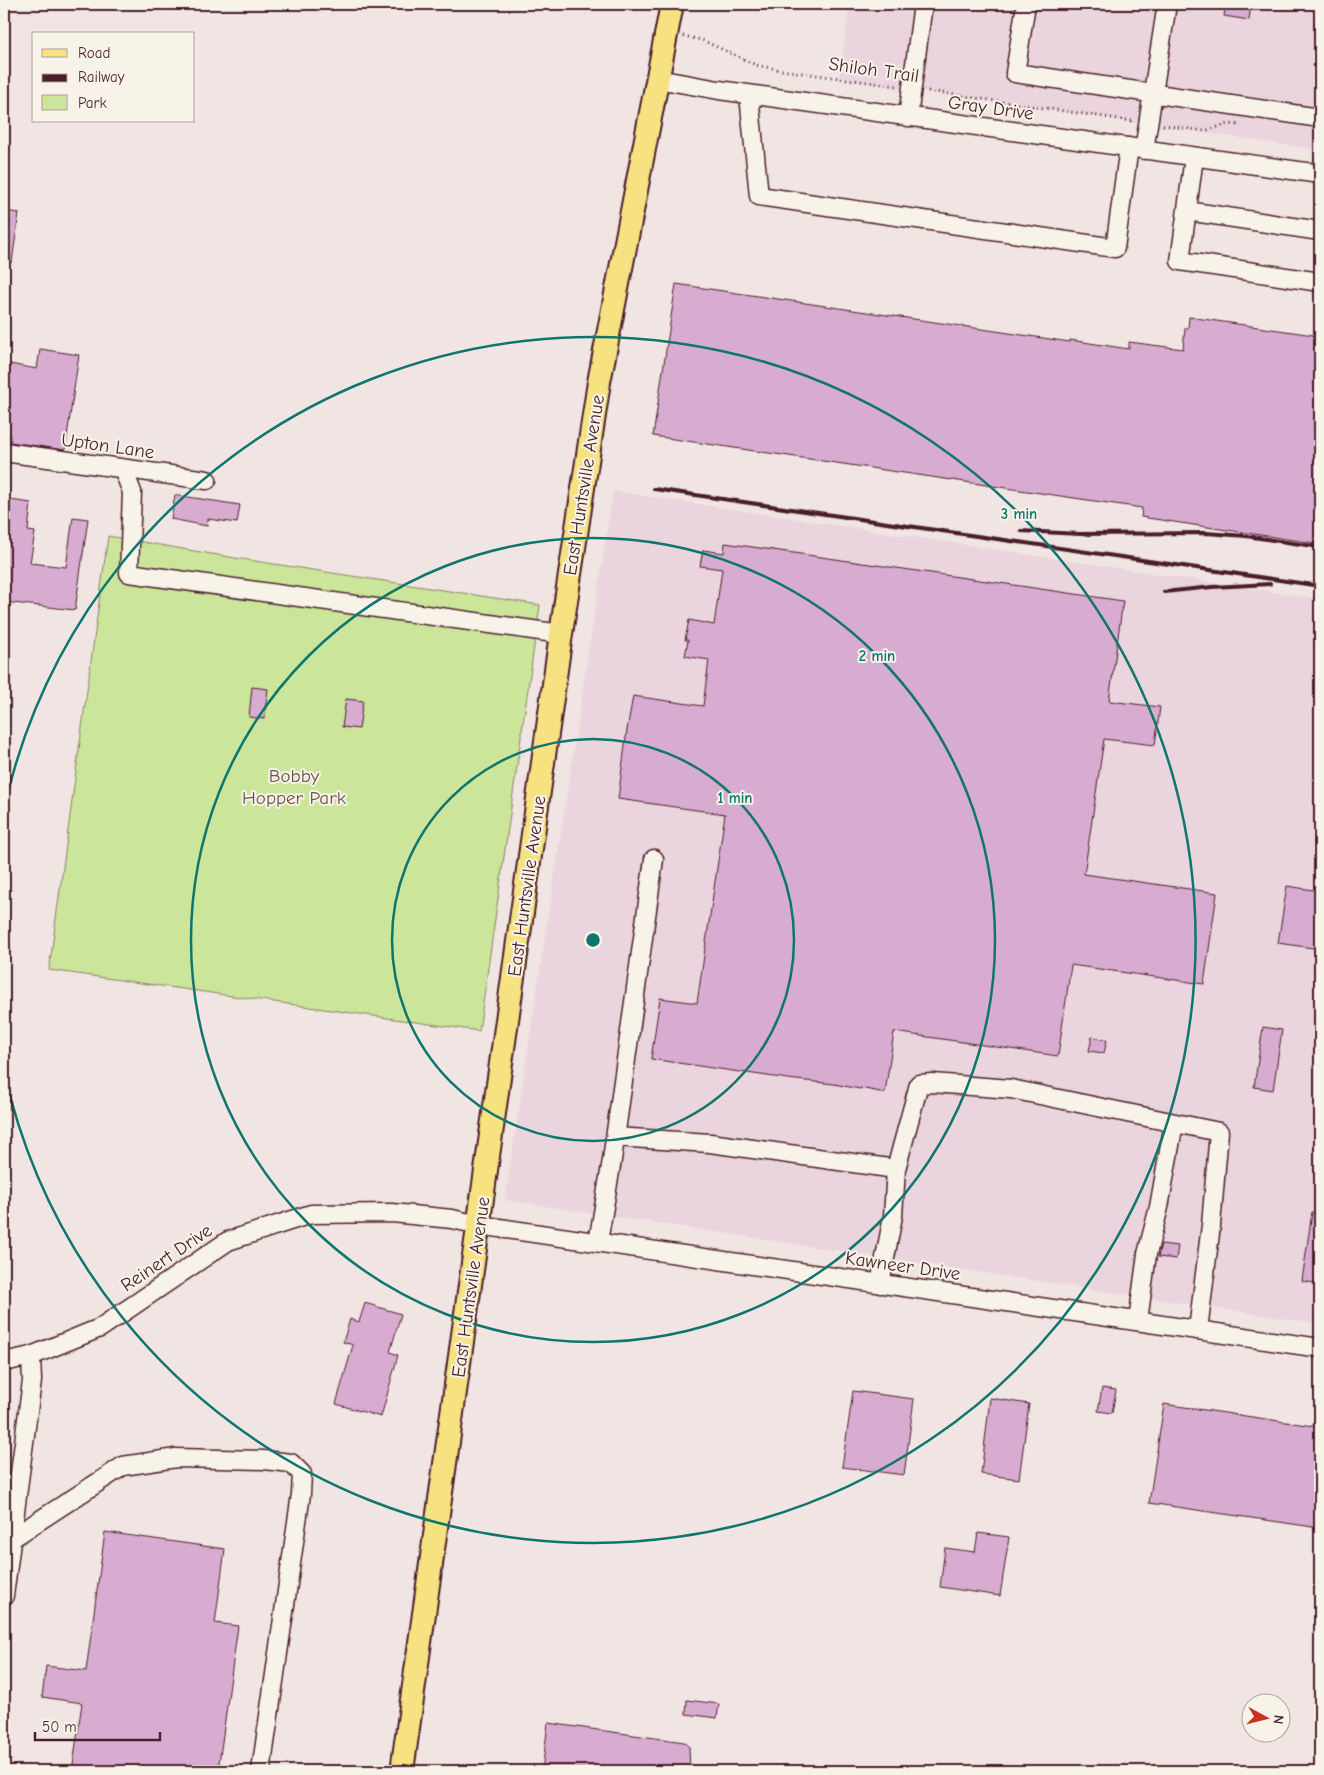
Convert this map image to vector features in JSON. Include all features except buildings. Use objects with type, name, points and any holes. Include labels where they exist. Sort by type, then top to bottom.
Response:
[{"type":"main road","name":"East Huntsville Avenue","points":[[402,1771],[561,634],[599,382],[672,4]]},
{"type":"street","points":[[908,117],[923,4]]},
{"type":"street","points":[[1026,4],[1015,73],[1320,118]]},
{"type":"street","points":[[748,94],[759,196],[1115,248],[1137,148],[1147,123],[1167,4]]},
{"type":"street","name":"Gray Drive","points":[[657,79],[908,117],[1320,174]]},
{"type":"street","points":[[1194,156],[1180,261],[1320,282]]},
{"type":"street","points":[[1187,211],[1320,231]]},
{"type":"street","name":"Upton Lane","points":[[4,452],[207,480]]},
{"type":"street","points":[[123,468],[132,492],[129,573],[561,634]]},
{"type":"street","points":[[598,1242],[616,1137],[654,859]]},
{"type":"street","points":[[880,1284],[893,1216],[896,1169],[919,1084],[932,1083],[1011,1089],[1219,1132],[1211,1225],[1198,1330]]},
{"type":"street","points":[[1138,1321],[1147,1254],[1159,1207],[1174,1123]]},
{"type":"street","points":[[616,1137],[710,1143],[896,1169]]},
{"type":"street","name":"Reinert Drive","points":[[4,1362],[31,1356],[100,1328],[228,1241],[311,1214],[392,1213],[452,1219],[479,1225]]},
{"type":"street","name":"Kawneer Drive","points":[[479,1225],[1320,1348]]},
{"type":"street","points":[[4,1596],[32,1381],[31,1356]]},
{"type":"street","points":[[11,1539],[123,1466],[176,1458],[264,1460],[290,1463],[302,1474],[301,1494],[261,1771]]},
{"type":"path","name":"Shiloh Trail","points":[[666,33],[702,40],[741,59],[773,68],[1204,131],[1228,124],[1244,125]]},
{"type":"shaded area","points":[[850,4],[1320,4],[1320,150],[839,79]]},
{"type":"shaded area","points":[[613,491],[1320,599],[1320,1324],[505,1200]]},
{"type":"green space","name":"Bobby Hopper Park","points":[[108,536],[235,558],[540,605],[479,1031],[49,970]]},
{"type":"railway","points":[[654,489],[1320,586]]},
{"type":"railway","points":[[1021,531],[1080,534],[1206,533],[1246,536],[1320,547]]},
{"type":"railway","points":[[1164,592],[1270,584]]}]
